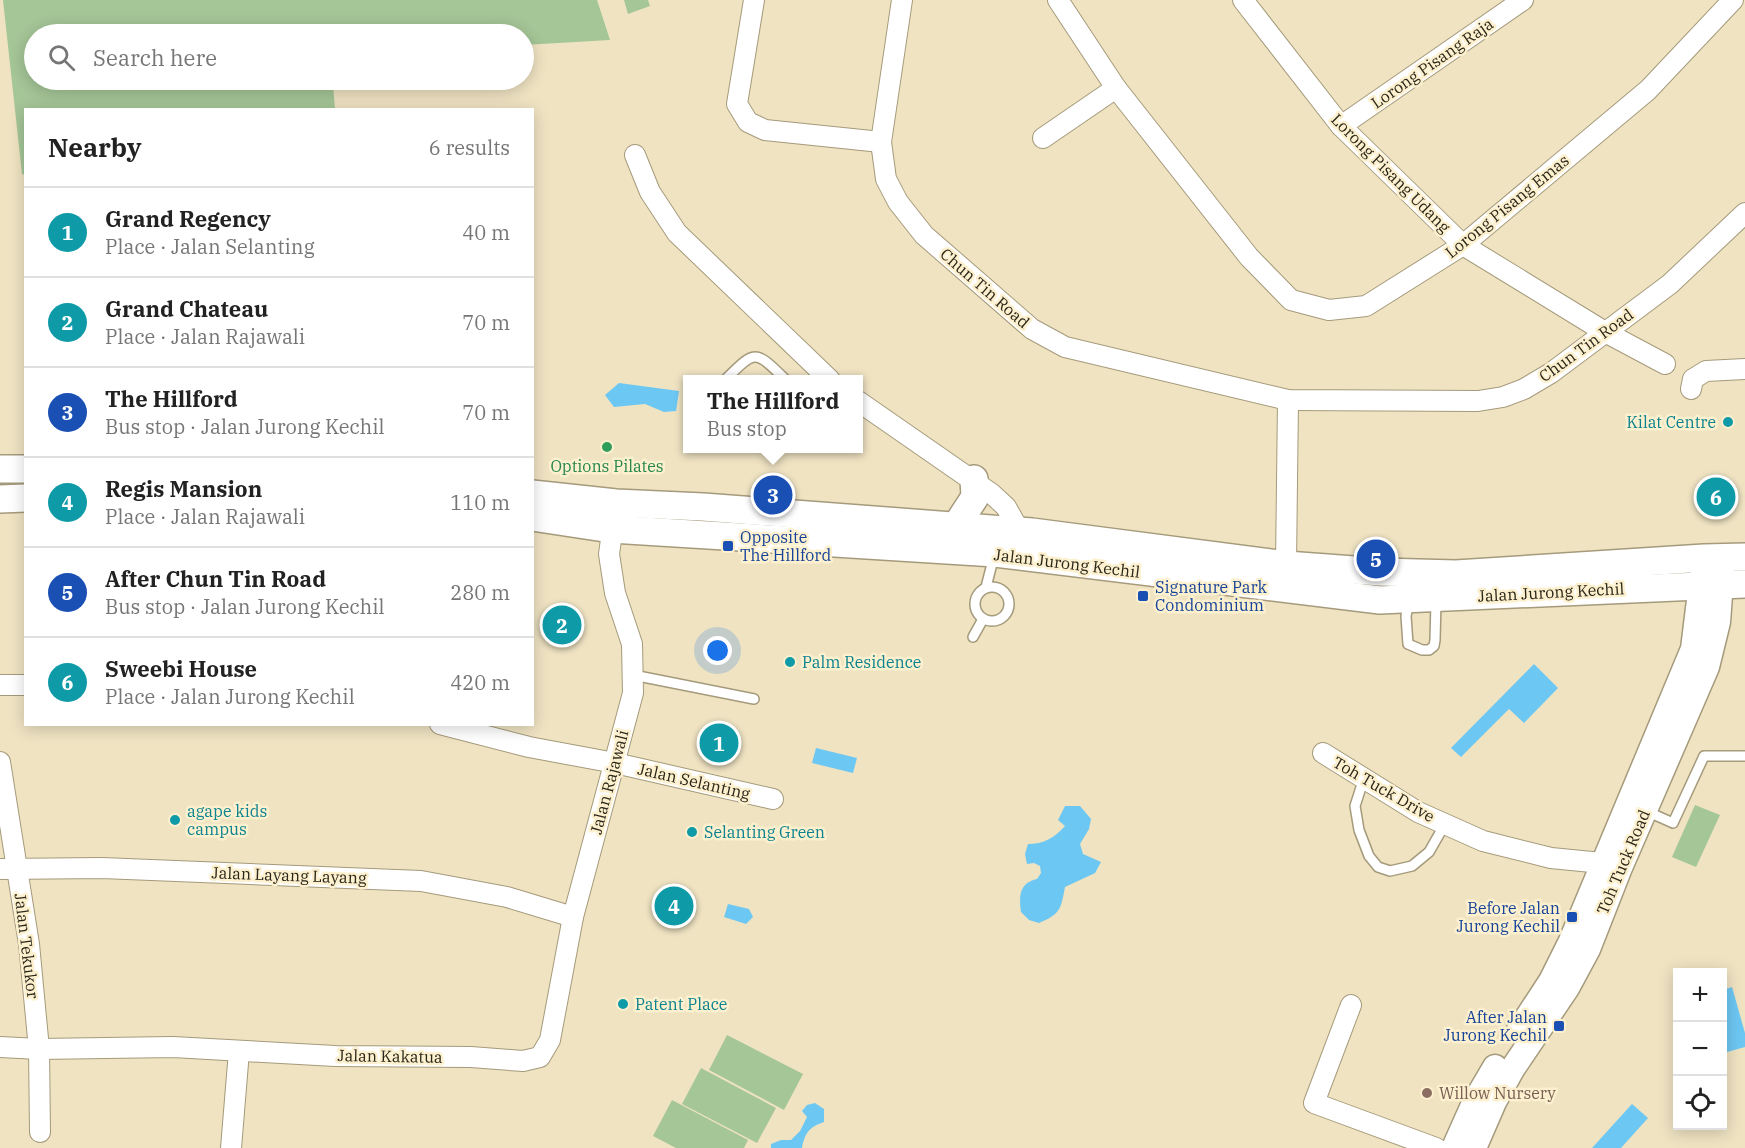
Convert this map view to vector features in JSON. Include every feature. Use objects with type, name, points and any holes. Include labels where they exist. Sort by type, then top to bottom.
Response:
[{"type":"main road","points":[[0,470],[24,469]]},
{"type":"main road","points":[[956,525],[975,497],[974,480]]},
{"type":"main road","name":"Jalan Jurong Kechil","points":[[534,495],[701,536],[833,542],[995,554],[1380,600],[1722,585]]},
{"type":"main road","points":[[0,499],[24,498]]},
{"type":"main road","name":"Jalan Jurong Kechil","points":[[534,517],[614,516],[703,507],[1020,531],[1286,565],[1381,572],[1456,574],[1724,557]]},
{"type":"main road","points":[[701,536],[690,521],[693,513],[703,507]]},
{"type":"street","points":[[754,0],[737,105],[748,122],[765,130],[881,142]]},
{"type":"street","name":"Chun Tin Road","points":[[902,0],[881,142],[886,179],[898,202],[924,235],[1032,329],[1065,346],[1288,399],[1478,401],[1503,397],[1524,389],[1551,373],[1670,284],[1745,213]]},
{"type":"street","name":"Lorong Pisang Emas","points":[[1058,0],[1116,88],[1249,257],[1291,300],[1329,310],[1366,306],[1462,245],[1648,90],[1732,0]]},
{"type":"street","name":"Lorong Pisang Raja","points":[[1341,126],[1523,0]]},
{"type":"street","name":"Lorong Pisang Udang","points":[[1250,3],[1341,126],[1462,245],[1605,332],[1665,363]]},
{"type":"street","points":[[1043,138],[1116,88]]},
{"type":"street","points":[[635,155],[650,192],[677,233],[825,375]]},
{"type":"street","points":[[1691,389],[1693,379],[1706,371],[1745,369]]},
{"type":"street","points":[[1286,565],[1288,399]]},
{"type":"street","name":"Jalan Jurong Kechil","points":[[863,403],[974,480],[1006,507],[1020,531]]},
{"type":"street","name":"Jalan Rajawali","points":[[540,1057],[550,1040],[573,917],[633,693],[632,644],[615,593],[609,554],[614,516]]},
{"type":"street","points":[[1020,531],[1027,545],[1028,558]]},
{"type":"street","name":"Toh Tuck Road","points":[[1454,1148],[1498,1061],[1551,981],[1611,866],[1645,810],[1707,667],[1718,622],[1724,557]]},
{"type":"street","name":"Toh Tuck Road","points":[[1474,1148],[1494,1102],[1513,1068],[1567,988],[1584,956],[1611,866],[1692,649],[1722,585]]},
{"type":"street","points":[[0,685],[24,684]]},
{"type":"street","name":"Jalan Selanting","points":[[448,726],[529,747],[615,763],[773,799]]},
{"type":"street","name":"Toh Tuck Drive","points":[[1323,753],[1418,812],[1483,841],[1551,858],[1611,866]]},
{"type":"street","name":"Jalan Tekukor","points":[[0,762],[8,868],[29,944],[39,1049],[40,1132]]},
{"type":"street","name":"Jalan Layang Layang","points":[[8,868],[114,868],[421,881],[507,897],[573,917]]},
{"type":"street","points":[[1351,1005],[1314,1103],[1436,1148]]},
{"type":"street","name":"Jalan Kakatua","points":[[0,1047],[39,1049],[173,1047],[335,1056],[471,1057],[523,1061],[540,1057]]},
{"type":"street","points":[[231,1148],[239,1051]]},
{"type":"lane","points":[[730,375],[747,358],[755,356],[767,362],[781,375]]},
{"type":"lane","points":[[986,587],[1000,588],[1008,598],[1009,605],[1003,617],[997,621],[983,619],[978,615],[974,602],[976,596],[986,587],[995,554]]},
{"type":"lane","points":[[1423,598],[1435,640],[1434,646],[1429,650],[1422,650],[1408,644],[1407,616],[1423,598]]},
{"type":"lane","points":[[973,637],[983,619]]},
{"type":"lane","points":[[632,675],[754,699]]},
{"type":"lane","points":[[1645,810],[1673,823],[1704,756],[1745,756]]},
{"type":"lane","points":[[1364,778],[1355,806],[1369,856],[1378,867],[1390,871],[1412,866],[1429,852],[1445,824]]},
{"type":"green space","points":[[3,0],[597,0],[610,40],[534,44],[534,24],[24,24],[24,90],[333,90],[335,108],[24,108],[24,175],[22,174]]},
{"type":"green space","points":[[624,0],[648,0],[650,6],[628,14]]},
{"type":"green space","points":[[1695,805],[1720,815],[1696,867],[1672,857]]},
{"type":"green space","points":[[727,1035],[803,1074],[784,1110],[709,1070]]},
{"type":"green space","points":[[701,1068],[776,1108],[757,1143],[682,1104]]},
{"type":"green space","points":[[672,1100],[748,1140],[744,1148],[676,1148],[653,1136]]},
{"type":"water","points":[[619,383],[679,391],[676,411],[664,412],[645,404],[614,407],[605,395]]},
{"type":"water","points":[[1534,664],[1558,688],[1524,723],[1509,709],[1461,757],[1451,748]]},
{"type":"water","points":[[816,748],[857,758],[853,773],[812,763]]},
{"type":"water","points":[[1065,806],[1080,806],[1091,819],[1089,829],[1080,844],[1083,854],[1101,862],[1095,873],[1065,887],[1059,910],[1052,917],[1039,923],[1029,920],[1021,912],[1021,891],[1041,873],[1040,866],[1034,863],[1027,864],[1025,854],[1028,844],[1048,840],[1065,826],[1058,820]]},
{"type":"water","points":[[728,904],[749,909],[753,917],[746,924],[724,917]]},
{"type":"water","points":[[1732,987],[1745,1033],[1745,1047],[1727,1052],[1727,1022],[1727,989]]},
{"type":"water","points":[[815,1103],[824,1109],[824,1122],[808,1131],[802,1148],[771,1148],[771,1144],[781,1140],[791,1140],[800,1131],[807,1117],[802,1111],[807,1105]]},
{"type":"water","points":[[1632,1104],[1648,1118],[1621,1148],[1592,1148]]},
{"type":"place","name":"Kilat Centre","points":[[1728,422]]},
{"type":"place","name":"Options Pilates","points":[[607,447]]},
{"type":"place","name":"The Hillford","points":[[773,495]]},
{"type":"place","name":"Sweebi House","points":[[1716,497]]},
{"type":"place","name":"Opposite The Hillford","points":[[728,546]]},
{"type":"place","name":"After Chun Tin Road","points":[[1376,559]]},
{"type":"place","name":"Signature Park Condominium","points":[[1143,596]]},
{"type":"place","name":"Grand Chateau","points":[[562,625]]},
{"type":"place","name":"Palm Residence","points":[[790,662]]},
{"type":"place","name":"Grand Regency","points":[[719,743]]},
{"type":"place","name":"agape kids campus","points":[[175,820]]},
{"type":"place","name":"Selanting Green","points":[[692,832]]},
{"type":"place","name":"Regis Mansion","points":[[674,906]]},
{"type":"place","name":"Before Jalan Jurong Kechil","points":[[1572,917]]},
{"type":"place","name":"Patent Place","points":[[623,1004]]},
{"type":"place","name":"After Jalan Jurong Kechil","points":[[1559,1026]]},
{"type":"place","name":"Willow Nursery","points":[[1427,1093]]}]
